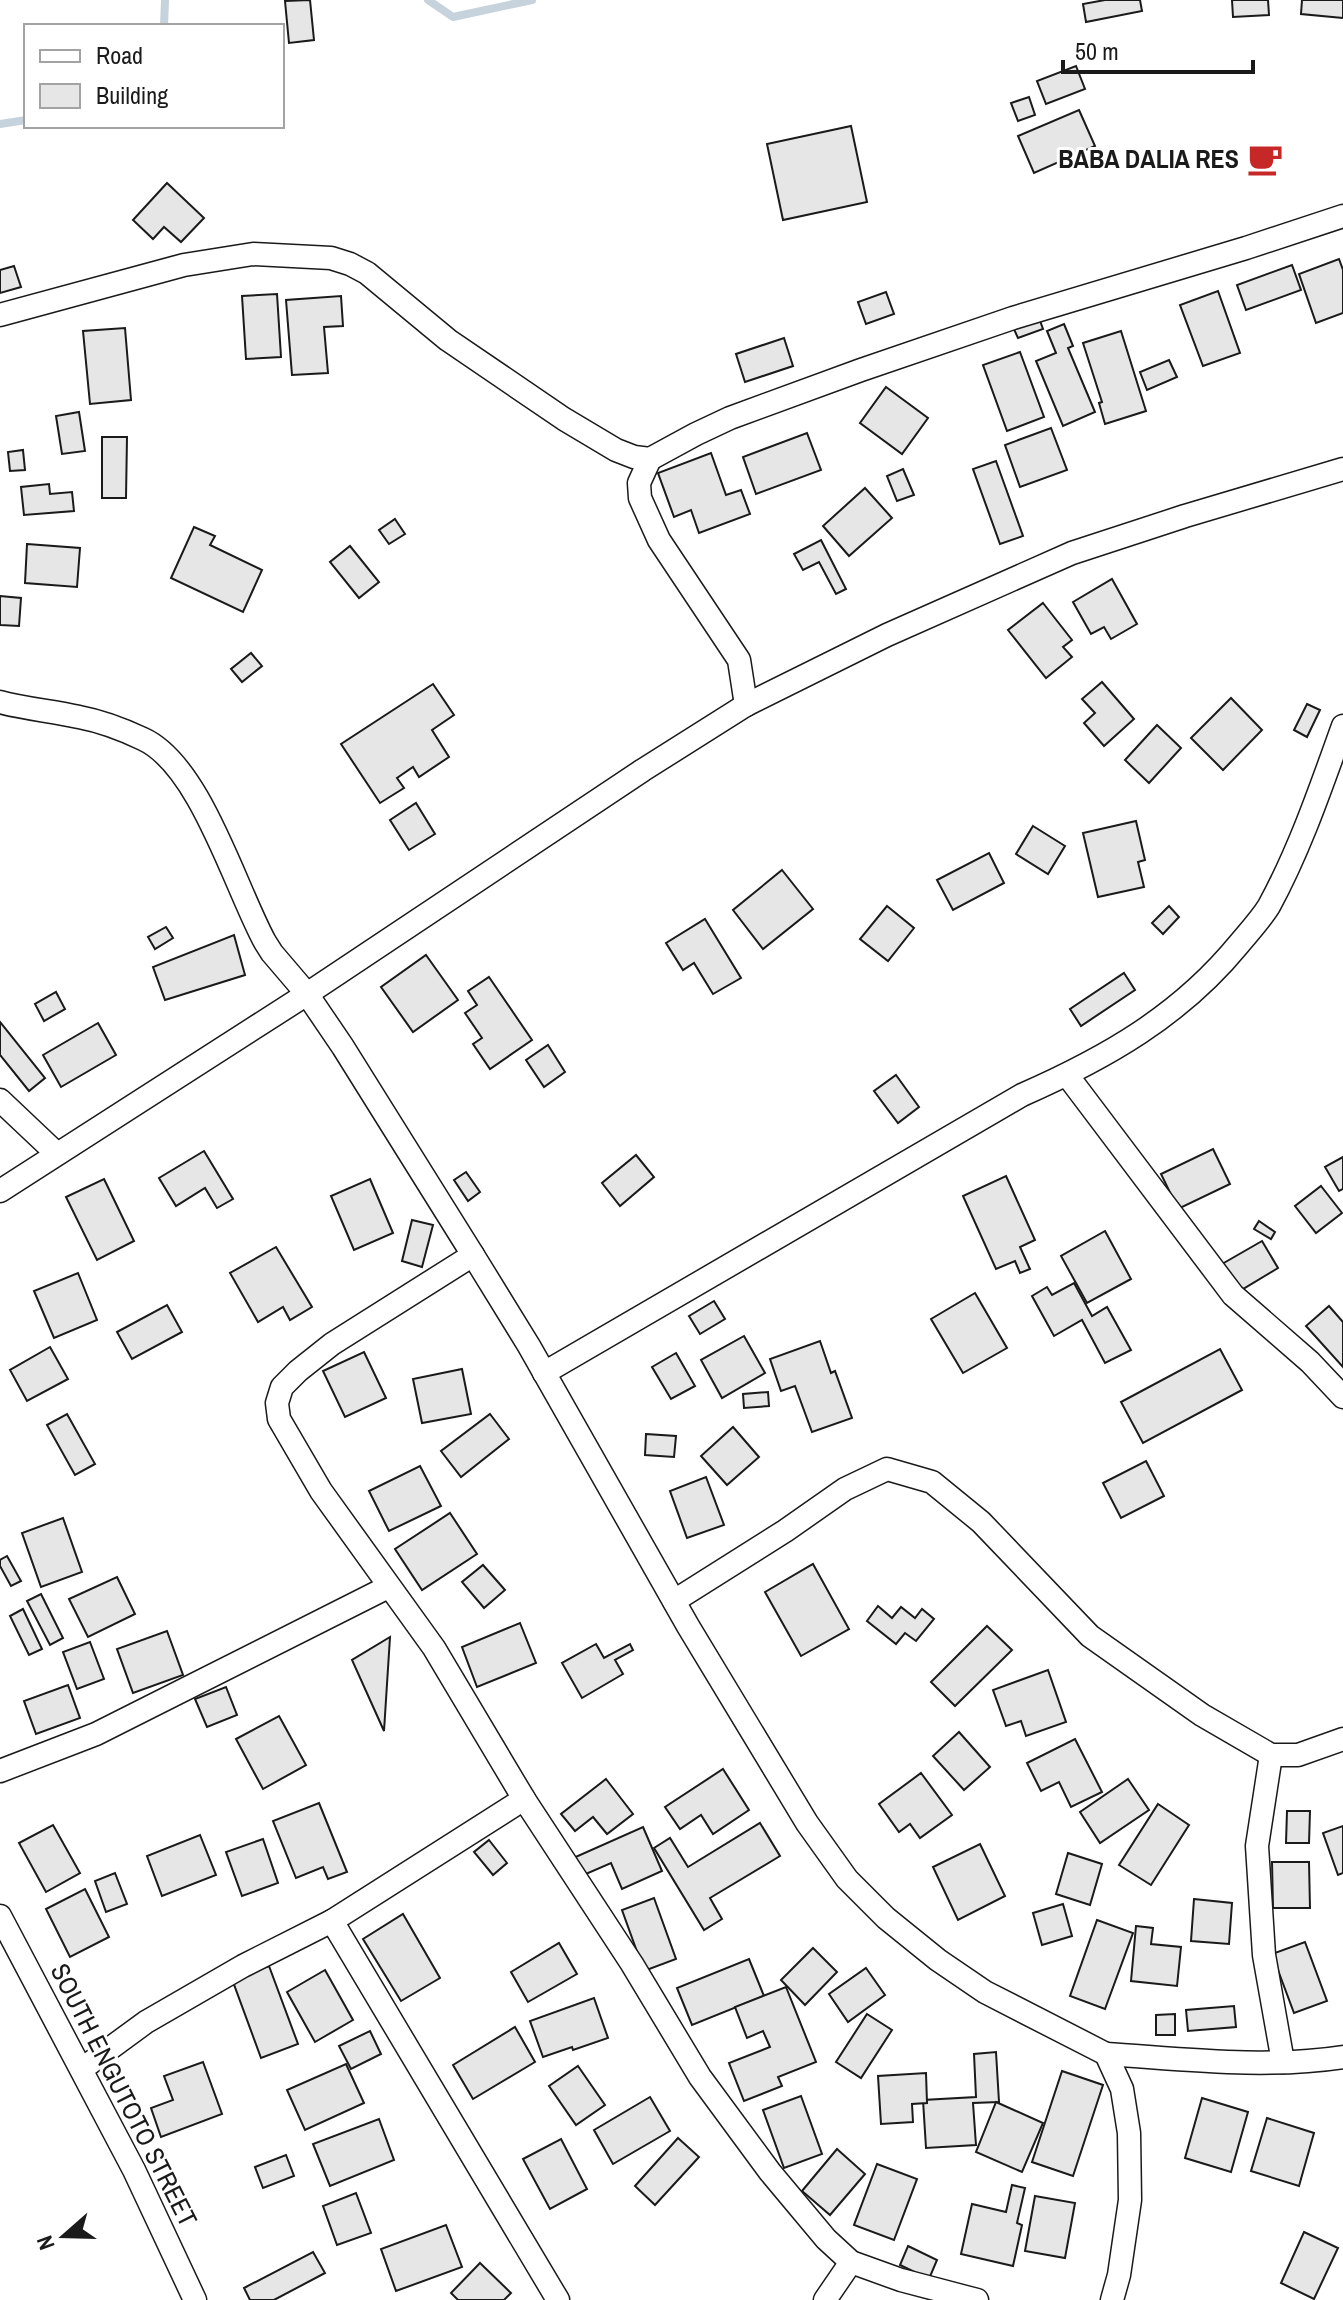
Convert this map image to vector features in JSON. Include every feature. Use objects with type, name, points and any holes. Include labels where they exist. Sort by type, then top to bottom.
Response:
[{"type":"street","points":[[0,315],[184,265],[253,254],[331,258],[367,273],[448,340],[564,419],[616,450],[650,459],[730,418],[875,365],[1013,318],[1343,216]]},
{"type":"street","points":[[650,459],[639,483],[640,498],[659,540],[739,660],[746,705]]},
{"type":"street","points":[[0,1191],[307,994],[746,705],[887,635],[1072,553],[1343,469]]},
{"type":"street","points":[[0,702],[83,717],[143,739],[172,760],[185,778],[217,838],[265,942],[307,994],[343,1047],[473,1255],[807,1823],[847,1879],[886,1918],[938,1960],[985,1992],[1106,2054],[1283,2062],[1343,2057]]},
{"type":"street","points":[[544,1373],[1008,1102],[1067,1075],[1141,1033],[1185,1001],[1220,967],[1267,909],[1294,855],[1343,726]]},
{"type":"street","points":[[1067,1075],[1233,1295],[1310,1362],[1343,1397]]},
{"type":"street","points":[[0,1100],[56,1153]]},
{"type":"street","points":[[473,1255],[332,1344],[298,1371],[282,1387],[277,1403],[279,1419],[321,1491],[434,1648],[524,1799],[632,1964],[700,2077],[770,2172],[826,2239],[851,2262],[901,2280],[977,2300]]},
{"type":"street","points":[[674,1601],[845,1489],[887,1469],[932,1482],[981,1522],[1090,1636],[1202,1715],[1271,1755],[1298,1755],[1343,1739]]},
{"type":"street","points":[[0,1771],[96,1734],[388,1587]]},
{"type":"street","points":[[1271,1755],[1257,1846],[1264,1955],[1283,2062]]},
{"type":"street","points":[[82,2069],[146,2022],[243,1966],[332,1921],[524,1799]]},
{"type":"street","name":"SOUTH ENGUTOTO STREET","points":[[0,1916],[134,2170],[195,2300]]},
{"type":"street","points":[[332,1921],[558,2300]]},
{"type":"street","points":[[1106,2054],[1122,2089],[1129,2133],[1130,2200],[1119,2275],[1112,2300]]},
{"type":"street","points":[[825,2300],[851,2262]]},
{"type":"building","points":[[310,0],[314,40],[289,43],[285,1]]},
{"type":"building","points":[[1105,0],[1140,0],[1142,11],[1086,22],[1083,4]]},
{"type":"building","points":[[1232,0],[1268,0],[1269,15],[1233,17]]},
{"type":"building","points":[[1302,0],[1343,0],[1343,18],[1301,14]]},
{"type":"building","points":[[1076,66],[1085,89],[1046,104],[1037,81]]},
{"type":"building","points":[[1029,97],[1035,115],[1018,121],[1011,103]]},
{"type":"building","points":[[1079,110],[1095,146],[1034,173],[1018,136]]},
{"type":"building","points":[[851,126],[867,202],[783,220],[767,144]]},
{"type":"building","points":[[167,183],[204,218],[181,242],[164,227],[153,239],[133,220]]},
{"type":"building","points":[[1339,259],[1343,270],[1343,313],[1316,323],[1299,274]]},
{"type":"building","points":[[1292,265],[1301,290],[1246,310],[1237,285]]},
{"type":"building","points":[[14,266],[21,287],[0,293],[0,270]]},
{"type":"building","points":[[1218,291],[1240,353],[1203,366],[1180,305]]},
{"type":"building","points":[[886,292],[894,314],[866,324],[858,302]]},
{"type":"building","points":[[277,294],[281,357],[246,359],[242,296]]},
{"type":"building","points":[[341,296],[343,326],[324,327],[328,373],[292,375],[286,300]]},
{"type":"building","points":[[1039,318],[1043,329],[1018,338],[1013,327]]},
{"type":"building","points":[[1064,324],[1073,346],[1068,348],[1095,412],[1063,426],[1036,361],[1056,353],[1047,331]]},
{"type":"building","points":[[125,328],[131,400],[90,404],[83,331]]},
{"type":"building","points":[[1121,331],[1146,411],[1105,424],[1099,403],[1102,402],[1083,343]]},
{"type":"building","points":[[784,338],[793,366],[745,382],[736,354]]},
{"type":"building","points":[[1020,352],[1044,417],[1007,431],[983,365]]},
{"type":"building","points":[[1169,360],[1177,377],[1147,390],[1140,372]]},
{"type":"building","points":[[886,387],[928,418],[902,454],[860,423]]},
{"type":"building","points":[[79,412],[85,451],[62,454],[56,416]]},
{"type":"building","points":[[1051,428],[1067,470],[1020,487],[1005,445]]},
{"type":"building","points":[[807,433],[821,470],[756,494],[743,457]]},
{"type":"building","points":[[102,437],[127,437],[126,498],[102,498]]},
{"type":"building","points":[[23,450],[25,470],[10,471],[8,452]]},
{"type":"building","points":[[711,453],[726,495],[741,490],[750,514],[699,533],[691,510],[674,517],[658,473]]},
{"type":"building","points":[[996,461],[1023,536],[1000,544],[973,469]]},
{"type":"building","points":[[903,469],[914,495],[897,501],[887,476]]},
{"type":"building","points":[[49,484],[50,494],[72,492],[74,511],[24,515],[21,487]]},
{"type":"building","points":[[865,488],[892,518],[849,556],[823,526]]},
{"type":"building","points":[[395,519],[405,534],[389,544],[379,530]]},
{"type":"building","points":[[194,527],[215,536],[210,545],[262,570],[243,612],[171,578]]},
{"type":"building","points":[[821,540],[846,589],[836,594],[819,562],[803,570],[794,554]]},
{"type":"building","points":[[27,544],[80,548],[77,587],[25,583]]},
{"type":"building","points":[[350,546],[379,582],[359,598],[330,562]]},
{"type":"building","points":[[1112,579],[1137,624],[1111,639],[1104,627],[1091,634],[1073,602]]},
{"type":"building","points":[[0,596],[21,598],[19,626],[0,625]]},
{"type":"building","points":[[1043,603],[1072,640],[1063,647],[1072,657],[1046,678],[1008,630]]},
{"type":"building","points":[[251,653],[262,666],[242,682],[231,669]]},
{"type":"building","points":[[1102,682],[1134,719],[1104,746],[1084,723],[1095,713],[1082,699]]},
{"type":"building","points":[[433,684],[454,715],[432,730],[449,757],[419,777],[413,767],[397,778],[404,788],[380,803],[341,744]]},
{"type":"building","points":[[1231,698],[1262,730],[1223,770],[1191,738]]},
{"type":"building","points":[[1307,704],[1320,710],[1307,737],[1294,730]]},
{"type":"building","points":[[1157,725],[1181,748],[1149,783],[1125,760]]},
{"type":"building","points":[[416,803],[435,834],[409,850],[390,820]]},
{"type":"building","points":[[1136,821],[1145,860],[1138,862],[1144,887],[1098,897],[1083,833]]},
{"type":"building","points":[[1033,826],[1065,846],[1048,874],[1016,854]]},
{"type":"building","points":[[989,853],[1004,883],[953,910],[937,880]]},
{"type":"building","points":[[782,870],[813,909],[763,949],[733,910]]},
{"type":"building","points":[[887,906],[914,928],[888,961],[860,939]]},
{"type":"building","points":[[1169,906],[1179,917],[1163,934],[1152,923]]},
{"type":"building","points":[[705,919],[741,978],[713,994],[694,963],[683,970],[666,943]]},
{"type":"building","points":[[166,927],[173,938],[155,949],[148,937]]},
{"type":"building","points":[[234,935],[245,975],[165,1000],[153,967]]},
{"type":"building","points":[[426,955],[458,1000],[413,1032],[381,987]]},
{"type":"building","points":[[1124,973],[1135,990],[1081,1026],[1070,1009]]},
{"type":"building","points":[[489,977],[532,1040],[490,1069],[473,1044],[482,1038],[465,1013],[477,1005],[468,991]]},
{"type":"building","points":[[56,992],[65,1009],[44,1021],[35,1004]]},
{"type":"building","points":[[0,1022],[45,1078],[29,1091],[0,1055]]},
{"type":"building","points":[[98,1023],[116,1055],[61,1087],[43,1055]]},
{"type":"building","points":[[548,1045],[565,1072],[544,1087],[526,1060]]},
{"type":"building","points":[[896,1075],[919,1107],[898,1123],[874,1091]]},
{"type":"building","points":[[1213,1149],[1230,1184],[1178,1209],[1161,1174]]},
{"type":"building","points":[[204,1151],[233,1199],[217,1208],[205,1188],[176,1206],[159,1178]]},
{"type":"building","points":[[636,1155],[654,1177],[620,1206],[602,1183]]},
{"type":"building","points":[[1343,1157],[1343,1189],[1339,1191],[1325,1167]]},
{"type":"building","points":[[466,1172],[480,1192],[468,1201],[454,1180]]},
{"type":"building","points":[[1006,1176],[1035,1240],[1020,1247],[1030,1269],[1020,1273],[1015,1261],[996,1269],[963,1196]]},
{"type":"building","points":[[104,1179],[134,1241],[97,1260],[66,1197]]},
{"type":"building","points":[[370,1179],[393,1233],[354,1250],[331,1196]]},
{"type":"building","points":[[1321,1186],[1342,1213],[1316,1233],[1295,1206]]},
{"type":"building","points":[[412,1220],[433,1225],[422,1267],[402,1261]]},
{"type":"building","points":[[1259,1221],[1275,1232],[1271,1239],[1254,1229]]},
{"type":"building","points":[[1105,1231],[1131,1279],[1087,1303],[1061,1256]]},
{"type":"building","points":[[1262,1241],[1278,1268],[1238,1292],[1222,1264]]},
{"type":"building","points":[[276,1247],[312,1307],[290,1320],[283,1307],[258,1322],[230,1273]]},
{"type":"building","points":[[78,1273],[97,1320],[54,1338],[34,1291]]},
{"type":"building","points":[[1074,1283],[1092,1316],[1107,1307],[1131,1350],[1105,1363],[1082,1320],[1054,1336],[1032,1296],[1047,1287],[1052,1295]]},
{"type":"building","points":[[975,1293],[1007,1348],[963,1373],[931,1319]]},
{"type":"building","points":[[714,1301],[725,1319],[700,1334],[689,1316]]},
{"type":"building","points":[[167,1305],[182,1332],[132,1359],[117,1332]]},
{"type":"building","points":[[1329,1306],[1343,1322],[1343,1367],[1306,1326]]},
{"type":"building","points":[[744,1336],[765,1373],[722,1398],[701,1360]]},
{"type":"building","points":[[820,1341],[852,1418],[812,1432],[795,1386],[781,1391],[770,1359]]},
{"type":"building","points":[[50,1347],[68,1379],[27,1401],[10,1370]]},
{"type":"building","points":[[1220,1349],[1242,1390],[1143,1443],[1121,1402]]},
{"type":"building","points":[[364,1352],[386,1398],[345,1417],[323,1371]]},
{"type":"building","points":[[676,1353],[695,1386],[671,1399],[652,1367]]},
{"type":"building","points":[[462,1369],[471,1414],[422,1423],[413,1379]]},
{"type":"building","points":[[768,1392],[769,1406],[744,1408],[743,1394]]},
{"type":"building","points":[[67,1414],[95,1464],[75,1475],[47,1425]]},
{"type":"building","points":[[490,1414],[509,1439],[461,1477],[441,1451]]},
{"type":"building","points":[[733,1427],[759,1457],[727,1485],[701,1456]]},
{"type":"building","points":[[646,1434],[676,1436],[674,1457],[645,1455]]},
{"type":"building","points":[[1146,1461],[1164,1496],[1121,1518],[1103,1483]]},
{"type":"building","points":[[420,1466],[441,1506],[389,1531],[369,1491]]},
{"type":"building","points":[[706,1477],[724,1525],[687,1538],[670,1491]]},
{"type":"building","points":[[450,1513],[477,1554],[422,1590],[395,1549]]},
{"type":"building","points":[[63,1518],[82,1572],[41,1587],[22,1533]]},
{"type":"building","points":[[7,1556],[21,1581],[11,1586],[0,1566],[0,1560]]},
{"type":"building","points":[[813,1564],[849,1629],[801,1656],[765,1592]]},
{"type":"building","points":[[483,1565],[505,1590],[484,1608],[462,1582]]},
{"type":"building","points":[[117,1577],[135,1614],[88,1637],[69,1599]]},
{"type":"building","points":[[41,1594],[63,1638],[50,1645],[27,1601]]},
{"type":"building","points":[[878,1606],[892,1618],[901,1607],[915,1618],[922,1609],[934,1619],[916,1641],[905,1633],[896,1644],[867,1621]]},
{"type":"building","points":[[23,1609],[42,1649],[29,1655],[10,1616]]},
{"type":"building","points":[[520,1623],[536,1663],[477,1687],[462,1647]]},
{"type":"building","points":[[987,1626],[1012,1650],[955,1706],[931,1682]]},
{"type":"building","points":[[167,1631],[183,1675],[133,1693],[117,1649]]},
{"type":"building","points":[[390,1637],[384,1731],[352,1660]]},
{"type":"building","points":[[90,1642],[104,1679],[77,1689],[63,1652]]},
{"type":"building","points":[[596,1644],[604,1658],[630,1644],[633,1650],[615,1660],[623,1674],[582,1698],[562,1663]]},
{"type":"building","points":[[1048,1670],[1066,1722],[1026,1736],[1021,1721],[1006,1726],[993,1690]]},
{"type":"building","points":[[68,1685],[80,1718],[36,1734],[24,1701]]},
{"type":"building","points":[[226,1687],[237,1715],[207,1727],[195,1699]]},
{"type":"building","points":[[279,1716],[306,1765],[263,1789],[236,1739]]},
{"type":"building","points":[[959,1732],[990,1767],[964,1790],[933,1756]]},
{"type":"building","points":[[1075,1739],[1102,1792],[1071,1807],[1059,1782],[1041,1791],[1027,1763]]},
{"type":"building","points":[[723,1769],[749,1810],[713,1834],[701,1815],[680,1829],[665,1807]]},
{"type":"building","points":[[921,1773],[952,1815],[920,1838],[910,1824],[899,1832],[879,1804]]},
{"type":"building","points":[[606,1779],[633,1814],[607,1834],[593,1817],[575,1831],[561,1814]]},
{"type":"building","points":[[1128,1779],[1149,1810],[1100,1843],[1080,1812]]},
{"type":"building","points":[[319,1803],[347,1872],[328,1879],[323,1867],[296,1878],[273,1821]]},
{"type":"building","points":[[1158,1804],[1189,1825],[1151,1885],[1119,1865]]},
{"type":"building","points":[[1287,1811],[1310,1811],[1309,1843],[1286,1843]]},
{"type":"building","points":[[760,1823],[780,1856],[710,1898],[722,1919],[704,1930],[654,1848],[670,1838],[688,1867]]},
{"type":"building","points":[[53,1825],[80,1873],[46,1892],[19,1843]]},
{"type":"building","points":[[1343,1826],[1343,1873],[1338,1875],[1323,1833]]},
{"type":"building","points":[[643,1827],[662,1871],[622,1889],[611,1863],[579,1877],[571,1859]]},
{"type":"building","points":[[200,1835],[216,1875],[162,1896],[147,1856]]},
{"type":"building","points":[[263,1839],[278,1883],[242,1896],[226,1852]]},
{"type":"building","points":[[489,1840],[507,1863],[493,1875],[474,1852]]},
{"type":"building","points":[[980,1844],[1005,1896],[958,1920],[933,1867]]},
{"type":"building","points":[[1068,1853],[1102,1864],[1090,1905],[1056,1894]]},
{"type":"building","points":[[1272,1862],[1309,1862],[1310,1908],[1273,1908]]},
{"type":"building","points":[[115,1873],[127,1904],[106,1912],[95,1881]]},
{"type":"building","points":[[85,1889],[109,1937],[70,1957],[46,1909]]},
{"type":"building","points":[[654,1898],[676,1959],[644,1971],[622,1910]]},
{"type":"building","points":[[1194,1899],[1232,1903],[1229,1944],[1191,1941]]},
{"type":"building","points":[[1063,1904],[1072,1936],[1042,1945],[1033,1913]]},
{"type":"building","points":[[403,1914],[440,1978],[401,2001],[363,1939]]},
{"type":"building","points":[[1097,1920],[1133,1933],[1105,2009],[1070,1996]]},
{"type":"building","points":[[1136,1926],[1153,1928],[1151,1944],[1181,1947],[1177,1986],[1131,1981]]},
{"type":"building","points":[[1305,1942],[1327,2001],[1294,2013],[1272,1954]]},
{"type":"building","points":[[559,1943],[577,1974],[528,2002],[511,1972]]},
{"type":"building","points":[[813,1948],[837,1972],[805,2005],[781,1980]]},
{"type":"building","points":[[749,1959],[764,1996],[692,2025],[677,1988]]},
{"type":"building","points":[[269,1966],[298,2044],[261,2058],[232,1979]]},
{"type":"building","points":[[866,1968],[885,1995],[848,2022],[829,1994]]},
{"type":"building","points":[[325,1970],[353,2020],[315,2042],[287,1992]]},
{"type":"building","points":[[786,1987],[816,2062],[778,2077],[782,2086],[744,2101],[729,2063],[770,2047],[763,2031],[747,2038],[735,2007]]},
{"type":"building","points":[[594,1998],[608,2038],[543,2057],[530,2021]]},
{"type":"building","points":[[1234,2006],[1236,2027],[1188,2031],[1186,2010]]},
{"type":"building","points":[[867,2014],[892,2030],[861,2078],[836,2062]]},
{"type":"building","points":[[1175,2014],[1175,2035],[1156,2035],[1156,2015]]},
{"type":"building","points":[[515,2027],[535,2062],[473,2099],[453,2065]]},
{"type":"building","points":[[370,2031],[381,2054],[351,2069],[339,2046]]},
{"type":"building","points":[[996,2052],[999,2102],[973,2103],[976,2145],[926,2148],[923,2100],[976,2097],[974,2054]]},
{"type":"building","points":[[203,2062],[222,2114],[161,2137],[151,2108],[173,2100],[164,2076]]},
{"type":"building","points":[[346,2064],[364,2103],[305,2130],[287,2090]]},
{"type":"building","points":[[578,2066],[605,2105],[576,2125],[549,2086]]},
{"type":"building","points":[[1062,2071],[1103,2085],[1073,2176],[1032,2162]]},
{"type":"building","points":[[926,2073],[927,2103],[912,2104],[913,2122],[881,2124],[878,2076]]},
{"type":"building","points":[[801,2096],[822,2154],[784,2168],[763,2110]]},
{"type":"building","points":[[650,2097],[670,2131],[613,2164],[594,2130]]},
{"type":"building","points":[[1202,2098],[1248,2112],[1231,2172],[1185,2158]]},
{"type":"building","points":[[996,2102],[1043,2123],[1022,2172],[976,2152]]},
{"type":"building","points":[[1267,2118],[1314,2133],[1299,2186],[1251,2171]]},
{"type":"building","points":[[379,2119],[394,2160],[330,2186],[313,2144]]},
{"type":"building","points":[[678,2138],[699,2157],[655,2205],[635,2186]]},
{"type":"building","points":[[561,2139],[587,2189],[550,2209],[523,2159]]},
{"type":"building","points":[[837,2149],[865,2174],[830,2215],[802,2191]]},
{"type":"building","points":[[286,2155],[294,2176],[263,2188],[255,2167]]},
{"type":"building","points":[[877,2164],[917,2179],[894,2240],[854,2225]]},
{"type":"building","points":[[1012,2185],[1025,2188],[1017,2223],[1022,2225],[1013,2266],[961,2254],[972,2204],[1006,2212]]},
{"type":"building","points":[[356,2193],[371,2233],[337,2245],[323,2206]]},
{"type":"building","points":[[1035,2196],[1075,2203],[1065,2258],[1025,2251]]},
{"type":"building","points":[[446,2225],[462,2267],[396,2291],[381,2249]]},
{"type":"building","points":[[1304,2232],[1338,2248],[1314,2299],[1281,2283]]},
{"type":"building","points":[[908,2246],[937,2260],[929,2279],[900,2265]]},
{"type":"building","points":[[313,2252],[325,2273],[274,2300],[250,2300],[244,2288]]},
{"type":"building","points":[[480,2263],[511,2293],[504,2300],[458,2300],[451,2293]]},
{"type":"waterway","points":[[164,24],[165,0]]},
{"type":"waterway","points":[[428,0],[453,17],[532,0]]},
{"type":"waterway","points":[[0,124],[24,120]]},
{"type":"place","name":"BABA DALIA RES","points":[[1265,159]]}]
